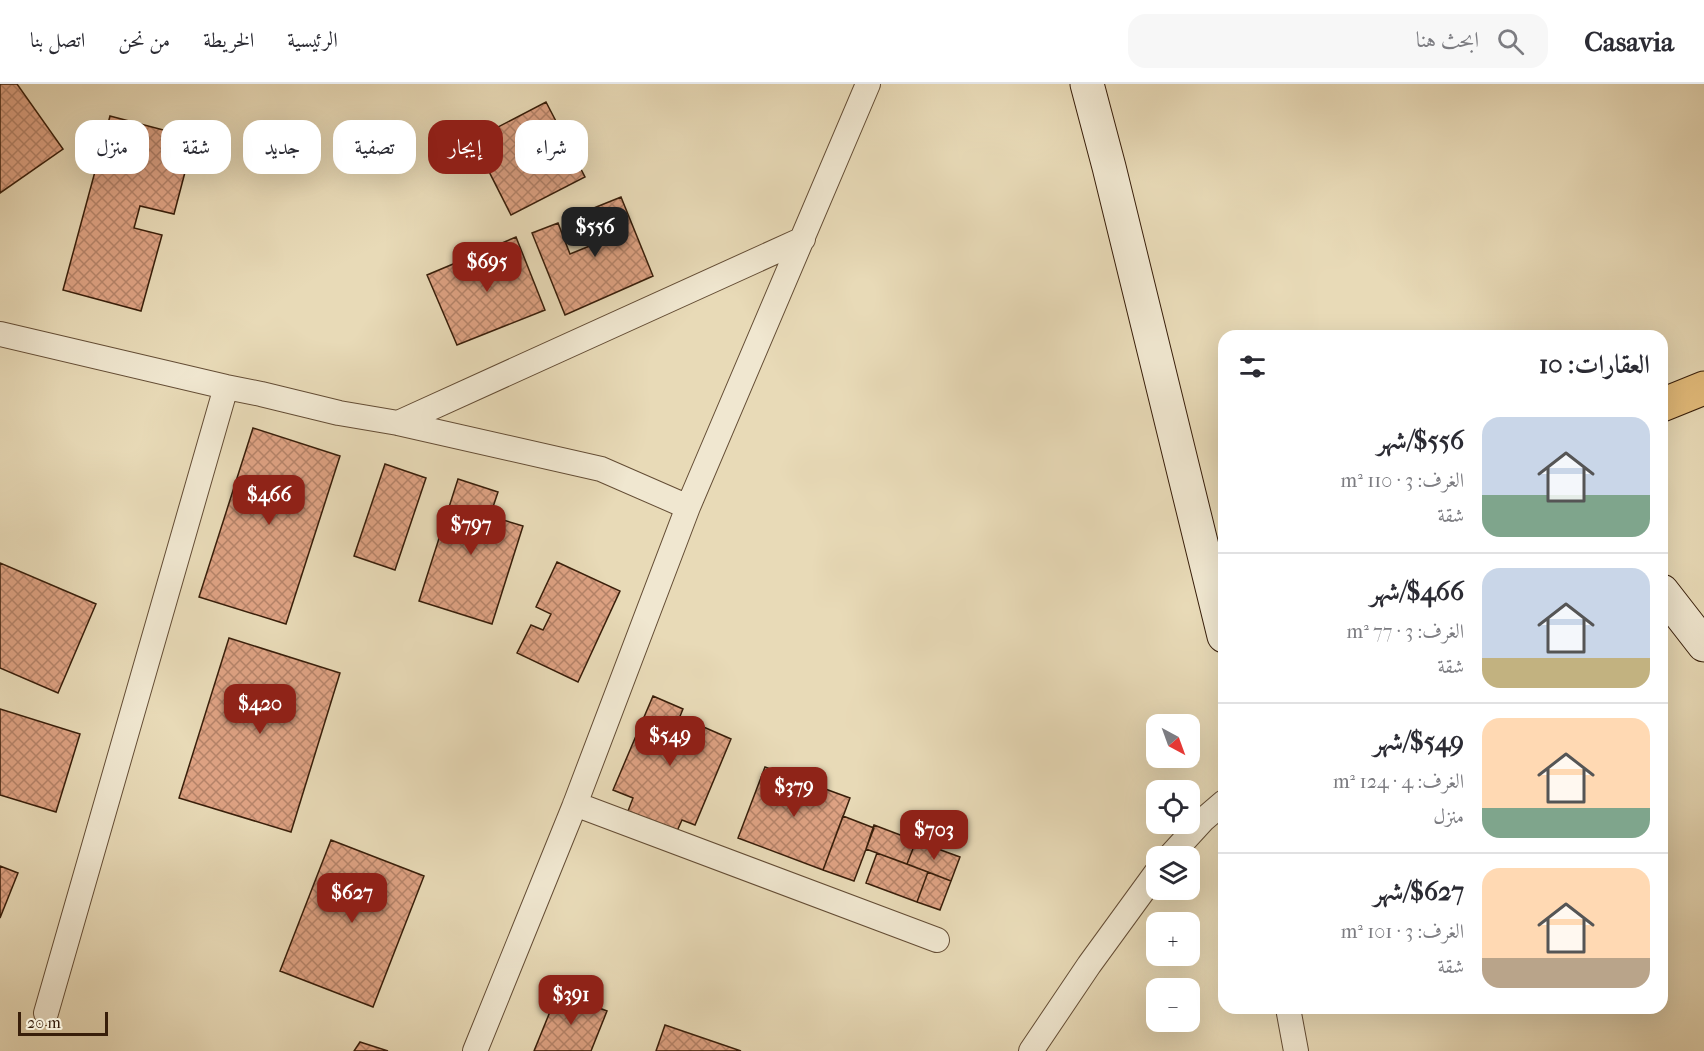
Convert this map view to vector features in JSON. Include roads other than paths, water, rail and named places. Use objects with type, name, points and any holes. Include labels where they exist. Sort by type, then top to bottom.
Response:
[{"type":"highway","points":[[1668,403],[1704,388]]},
{"type":"street","points":[[475,1051],[575,804],[688,507],[868,84]]},
{"type":"street","points":[[1087,84],[1218,585]]},
{"type":"street","points":[[398,423],[803,240]]},
{"type":"street","points":[[0,334],[339,413],[398,423],[601,469],[688,507]]},
{"type":"street","points":[[46,1013],[226,387]]},
{"type":"street","points":[[1668,599],[1704,645]]},
{"type":"street","points":[[575,804],[937,940]]},
{"type":"street","points":[[1179,846],[1218,807]]},
{"type":"street","points":[[1031,1051],[1089,965],[1146,887]]},
{"type":"street","points":[[1289,1014],[1296,1051]]}]
